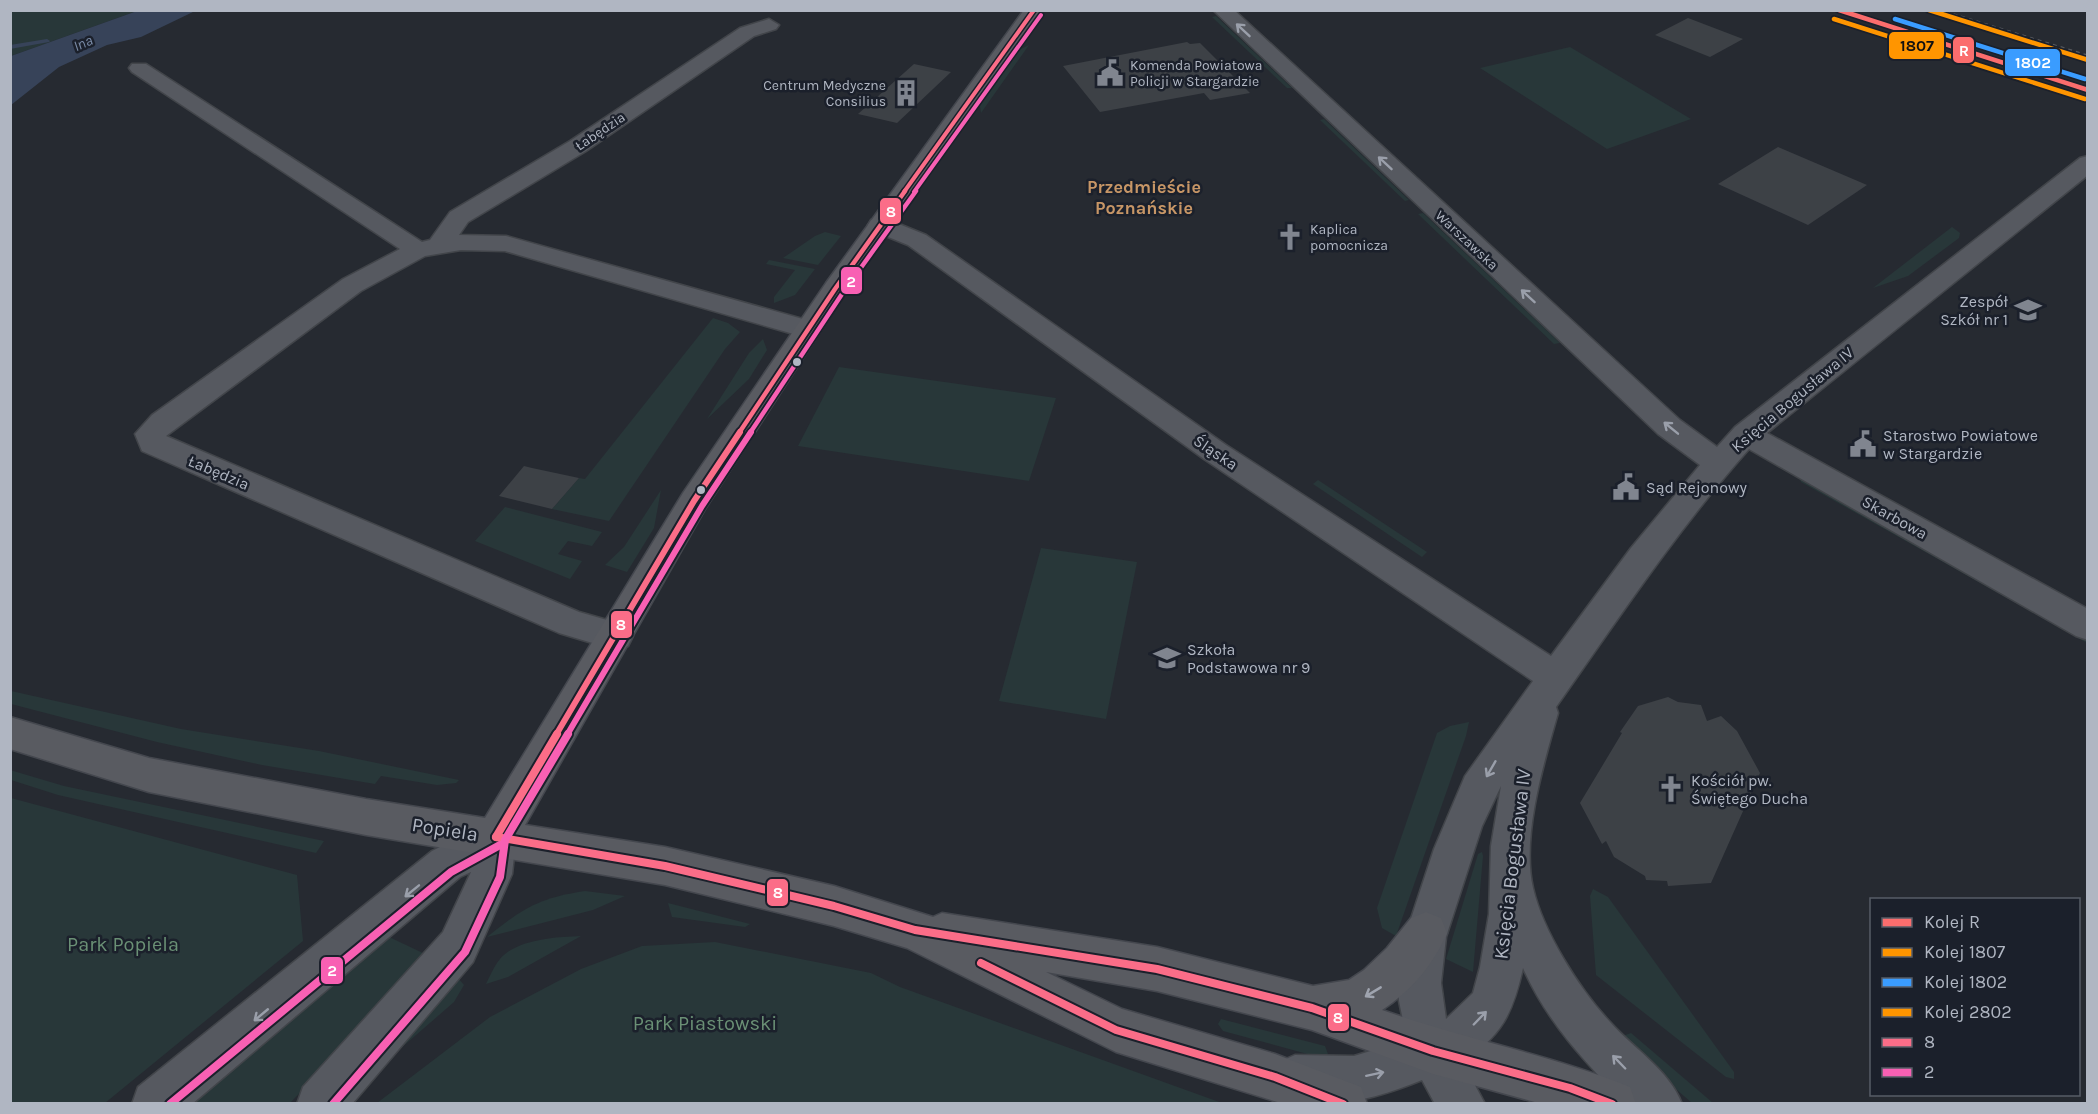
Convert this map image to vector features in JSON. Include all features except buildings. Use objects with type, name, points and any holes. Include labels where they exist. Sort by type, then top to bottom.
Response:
[{"type":"main road","points":[[496,837],[694,501],[807,329],[1034,10]]},
{"type":"main road","name":"Popiela","points":[[10,734],[80,756],[160,777],[325,809],[665,866],[834,906],[915,930],[1157,969],[1312,1008],[1433,1051],[1570,1088],[1613,1104]]},
{"type":"main road","name":"Popiela","points":[[915,930],[1116,1030],[1275,1077],[1344,1104]]},
{"type":"main road","points":[[1312,1008],[1336,1007],[1357,1001],[1380,988],[1402,966],[1426,933]]},
{"type":"street","name":"Warszawska","points":[[1222,10],[1669,427],[1718,463]]},
{"type":"street","name":"Łabędzia","points":[[615,636],[571,623],[153,444],[150,434],[162,422],[352,285],[428,248],[459,217],[578,146],[747,32],[769,25]]},
{"type":"street","points":[[139,68],[428,248]]},
{"type":"street","name":"Księcia Bogusława IV","points":[[1462,1104],[1433,1051],[1422,1020],[1419,991],[1420,961],[1426,933],[1471,804],[1505,745],[1622,584],[1718,463],[1754,427],[2088,163]]},
{"type":"street","name":"Śląska","points":[[880,225],[917,240],[1215,452],[1552,682]]},
{"type":"street","name":"Łabędzia","points":[[428,248],[488,242],[506,244],[807,329]]},
{"type":"street","name":"Skarbowa","points":[[1754,427],[2088,626]]},
{"type":"street","name":"Księcia Bogusława IV","points":[[1433,1051],[1460,1035],[1488,1010],[1506,942],[1513,890],[1511,848],[1526,758],[1552,682]]},
{"type":"street","points":[[155,1104],[446,864],[496,837]]},
{"type":"street","points":[[320,1104],[379,1040],[458,947],[491,874],[496,837]]},
{"type":"street","points":[[1513,890],[1535,950],[1562,998],[1578,1019],[1659,1104]]},
{"type":"street","points":[[1275,1077],[1353,1079],[1388,1071],[1433,1051]]},
{"type":"green space","points":[[11,11],[137,11],[11,56]]},
{"type":"green space","points":[[1216,16],[1292,88],[1287,88],[1212,17]]},
{"type":"green space","points":[[1029,45],[981,113],[980,106],[1019,50]]},
{"type":"green space","points":[[1570,47],[1691,119],[1607,149],[1480,68]]},
{"type":"green space","points":[[1324,119],[1409,200],[1405,201],[1320,120]]},
{"type":"green space","points":[[1423,213],[1560,343],[1554,344],[1418,214]]},
{"type":"green space","points":[[1952,227],[1960,233],[1959,238],[1908,276],[1873,288]]},
{"type":"green space","points":[[825,232],[841,236],[818,265],[783,258],[815,236]]},
{"type":"green space","points":[[769,260],[815,269],[795,295],[774,303],[774,297],[795,270],[766,264]]},
{"type":"green space","points":[[713,318],[728,323],[740,332],[725,349],[609,521],[552,509],[579,478],[585,479]]},
{"type":"green space","points":[[763,339],[767,350],[749,379],[707,419],[749,353]]},
{"type":"green space","points":[[839,367],[1056,398],[1029,481],[798,446]]},
{"type":"green space","points":[[1798,474],[2087,639],[2087,643],[1801,482]]},
{"type":"green space","points":[[1318,480],[1427,552],[1422,557],[1313,484]]},
{"type":"green space","points":[[661,490],[654,528],[627,572],[605,565],[624,547]]},
{"type":"green space","points":[[505,507],[602,532],[592,546],[568,541],[558,554],[582,561],[570,579],[475,541]]},
{"type":"green space","points":[[1041,548],[1137,562],[1106,719],[999,701]]},
{"type":"green space","points":[[11,691],[181,729],[319,751],[459,780],[456,783],[437,785],[381,776],[375,784],[262,765],[157,742],[11,704]]},
{"type":"green space","points":[[1469,722],[1396,936],[1382,928],[1377,908],[1437,733],[1450,726]]},
{"type":"green space","points":[[10,770],[64,786],[324,841],[316,853],[58,795],[11,780]]},
{"type":"green space","name":"Park Popiela","points":[[11,798],[297,875],[303,941],[105,1103],[11,1103]]},
{"type":"green space","points":[[1482,852],[1473,972],[1446,959],[1478,854]]},
{"type":"green space","points":[[1593,889],[1608,897],[1734,1072],[1734,1079],[1726,1077],[1596,975],[1590,896]]},
{"type":"green space","points":[[585,891],[625,896],[593,910],[487,937],[532,906],[555,897]]},
{"type":"green space","points":[[668,903],[750,924],[745,927],[672,917]]},
{"type":"green space","points":[[387,936],[425,954],[397,993],[290,1103],[193,1104]]},
{"type":"green space","points":[[581,936],[508,977],[486,984],[500,959],[516,947],[538,940]]},
{"type":"green space","name":"Park Piastowski","points":[[715,942],[871,973],[900,987],[1222,1103],[377,1103],[490,1017],[581,969],[642,946]]},
{"type":"green space","points":[[457,977],[464,985],[454,1002],[393,1055],[434,1009]]},
{"type":"green space","points":[[1221,1019],[1325,1046],[1328,1054],[1322,1058],[1223,1031],[1218,1024]]},
{"type":"green space","points":[[1631,1033],[1713,1103],[1692,1103],[1617,1038]]},
{"type":"water","name":"Ina","points":[[137,11],[195,11],[141,37],[107,45],[59,67],[11,105],[11,56]]},
{"type":"waterway","points":[[10,47],[47,41]]},
{"type":"railway","points":[[1938,10],[2088,56]]},
{"type":"rail line","name":"R","points":[[1839,10],[2088,90]]},
{"type":"rail line","name":"2802","points":[[1929,10],[2088,60]]},
{"type":"rail line","name":"1807","points":[[1834,19],[2085,99]]},
{"type":"rail line","name":"1802","points":[[1895,19],[2085,79]]},
{"type":"transit line","name":"8","points":[[496,837],[694,501],[835,289],[1034,10]]},
{"type":"transit line","name":"2","points":[[333,1104],[465,952],[500,877],[505,840],[702,506],[842,294],[1041,15]]},
{"type":"transit line","name":"8","points":[[496,837],[665,866],[834,906],[915,930],[1157,969],[1312,1008],[1433,1051],[1570,1088],[1612,1104]]},
{"type":"transit line","name":"2","points":[[170,1104],[451,872],[500,845]]},
{"type":"transit line","name":"8","points":[[981,963],[1116,1030],[1275,1077],[1343,1104]]},
{"type":"place","name":"Komenda Powiatowa Policji w Stargardzie","points":[[1110,73]]},
{"type":"place","name":"Centrum Medyczne Consilius","points":[[906,93]]},
{"type":"place","name":"Kaplica pomocnicza","points":[[1290,237]]},
{"type":"place","name":"Zespół Szkół nr 1","points":[[2028,310]]},
{"type":"place","name":"Starostwo Powiatowe w Stargardzie","points":[[1863,444]]},
{"type":"place","name":"Sąd Rejonowy","points":[[1626,487]]},
{"type":"place","name":"Szkoła Podstawowa nr 9","points":[[1167,658]]},
{"type":"place","name":"Kościół pw. Świętego Ducha","points":[[1671,789]]},
{"type":"district","name":"Przedmieście Poznańskie","points":[[1144,198]]}]
